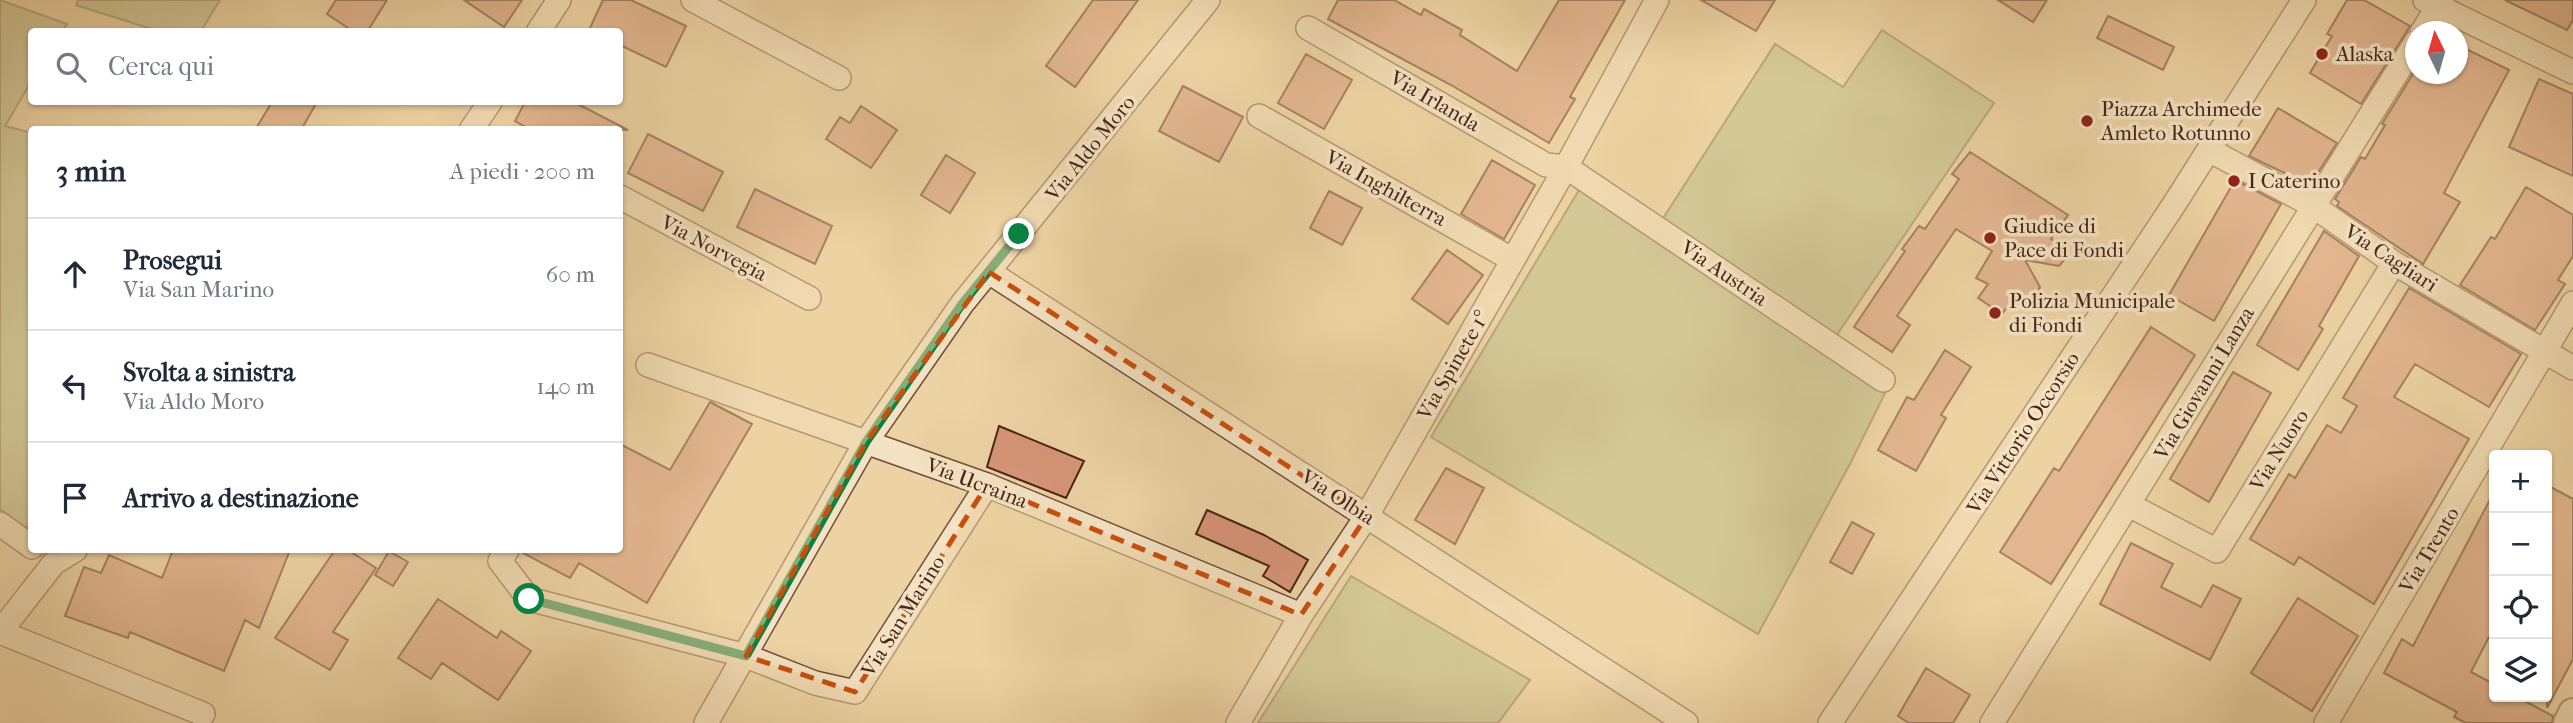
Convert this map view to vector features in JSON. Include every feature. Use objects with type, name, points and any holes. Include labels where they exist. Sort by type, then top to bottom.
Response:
[{"type":"street","points":[[541,28],[559,0]]},
{"type":"street","points":[[693,0],[839,78]]},
{"type":"street","name":"Via Aldo Moro","points":[[706,723],[866,442],[962,304],[1208,0]]},
{"type":"street","name":"Via Spinete 1°","points":[[1238,723],[1301,615],[1366,517],[1566,167],[1657,0]]},
{"type":"street","name":"Via Vittorio Occorsio","points":[[1830,723],[2209,150],[2304,0]]},
{"type":"street","points":[[2427,21],[2435,2],[2573,72]]},
{"type":"street","name":"Via Irlanda","points":[[1308,28],[1546,165],[1566,167]]},
{"type":"street","name":"Via Giovanni Lanza","points":[[1992,723],[2405,59]]},
{"type":"street","points":[[479,126],[489,105]]},
{"type":"street","name":"Via Inghilterra","points":[[1259,116],[1513,260]]},
{"type":"street","name":"Via Cagliari","points":[[2209,150],[2312,205],[2395,263],[2573,368]]},
{"type":"street","name":"Via Austria","points":[[1566,167],[1883,380]]},
{"type":"street","name":"Via Norvegia","points":[[623,199],[809,298]]},
{"type":"street","name":"Via Nuoro","points":[[2129,505],[2217,551],[2395,263]]},
{"type":"street","name":"Via Olbia","points":[[989,272],[1686,723]]},
{"type":"street","name":"Via Trento","points":[[2326,723],[2573,303]]},
{"type":"street","name":"Via Ucraina","points":[[648,365],[986,485],[1301,615]]},
{"type":"street","name":"Via San Marino","points":[[505,553],[500,561],[529,599],[746,656],[815,683],[855,692],[986,485]]},
{"type":"street","points":[[0,524],[28,544]]},
{"type":"street","points":[[40,553],[54,564]]},
{"type":"street","points":[[70,553],[54,564],[0,632],[203,714]]},
{"type":"street","points":[[2568,723],[2573,713]]},
{"type":"highlighted area","points":[[989,272],[1366,517],[1301,615],[987,485],[855,692],[746,656],[866,442]]},
{"type":"green space","points":[[0,0],[67,24],[64,28],[28,28],[28,87],[5,126],[28,132],[28,527],[23,527],[0,509]]},
{"type":"green space","points":[[78,0],[220,0],[203,28],[149,28],[76,5]]},
{"type":"green space","points":[[1882,30],[1994,103],[1836,336],[1662,220],[1775,44],[1843,87]]},
{"type":"green space","points":[[1579,190],[1885,393],[1758,634],[1431,437]]},
{"type":"green space","points":[[1351,576],[1530,680],[1498,723],[1258,723]]},
{"type":"building","points":[[336,0],[387,0],[370,28],[348,28],[327,14]]},
{"type":"building","points":[[464,0],[522,0],[504,27]]},
{"type":"building","points":[[603,0],[631,0],[686,26],[666,67],[623,46],[623,28],[590,28]]},
{"type":"building","points":[[1093,0],[1138,0],[1075,87],[1046,66]]},
{"type":"building","points":[[1338,0],[1394,0],[1421,15],[1424,9],[1462,30],[1460,35],[1517,71],[1559,0],[1625,0],[1570,97],[1575,99],[1549,143],[1451,85],[1328,19]]},
{"type":"building","points":[[1701,0],[1775,0],[1756,31]]},
{"type":"building","points":[[1998,0],[2047,0],[2033,22]]},
{"type":"building","points":[[2347,0],[2364,0],[2405,23],[2405,34],[2361,104],[2310,73],[2332,36],[2327,34]]},
{"type":"building","points":[[2505,0],[2573,0],[2573,20],[2567,30]]},
{"type":"building","points":[[2108,16],[2174,47],[2163,70],[2097,38]]},
{"type":"building","points":[[2468,50],[2509,70],[2444,193],[2460,202],[2423,264],[2337,206],[2339,202],[2335,199],[2361,157],[2365,159],[2385,125],[2382,124],[2407,84],[2468,84]]},
{"type":"building","points":[[1306,54],[1352,80],[1324,129],[1278,103]]},
{"type":"building","points":[[2539,79],[2573,94],[2573,176],[2509,147]]},
{"type":"building","points":[[1183,86],[1243,117],[1219,162],[1159,131]]},
{"type":"building","points":[[270,105],[315,105],[303,126],[257,126]]},
{"type":"building","points":[[523,105],[580,105],[620,126],[524,126],[515,121]]},
{"type":"building","points":[[861,106],[897,130],[871,168],[826,139],[840,117],[850,123]]},
{"type":"building","points":[[2278,108],[2337,143],[2310,185],[2249,156]]},
{"type":"building","points":[[648,134],[723,172],[703,211],[628,173]]},
{"type":"building","points":[[1970,152],[2068,215],[2051,239],[2064,248],[2066,258],[2059,266],[2025,260],[2040,287],[2034,299],[2019,303],[2016,308],[2009,305],[2002,314],[1978,298],[1988,284],[1976,278],[1992,251],[1956,229],[1897,316],[1910,325],[1892,352],[1854,327],[1905,251],[1902,249],[1919,226],[1925,229],[1959,179],[1952,174]]},
{"type":"building","points":[[946,155],[975,173],[950,213],[921,195]]},
{"type":"building","points":[[1492,160],[1535,185],[1504,239],[1461,214]]},
{"type":"building","points":[[2235,180],[2281,204],[2214,321],[2169,295]]},
{"type":"building","points":[[2526,187],[2573,215],[2573,256],[2558,280],[2565,284],[2535,330],[2460,285],[2491,237],[2495,239]]},
{"type":"building","points":[[755,189],[832,226],[815,264],[737,227]]},
{"type":"building","points":[[1329,191],[1362,208],[1342,245],[1310,228]]},
{"type":"building","points":[[2324,231],[2359,256],[2319,326],[2323,329],[2298,370],[2257,345]]},
{"type":"building","points":[[1447,250],[1483,275],[1448,324],[1412,299]]},
{"type":"building","points":[[2409,288],[2521,354],[2489,407],[2415,364],[2394,397],[2469,439],[2374,604],[2299,557],[2294,565],[2250,539],[2289,474],[2295,478],[2327,425],[2341,433],[2357,406],[2343,398]]},
{"type":"building","points":[[2151,327],[2195,355],[2051,584],[2000,552],[2054,468],[2059,471]]},
{"type":"building","points":[[1945,350],[1971,367],[1941,415],[1946,418],[1916,471],[1878,450],[1907,397],[1914,400]]},
{"type":"building","points":[[2233,372],[2271,393],[2209,502],[2170,479]]},
{"type":"building","points":[[710,402],[752,424],[647,603],[579,563],[570,578],[523,553],[623,553],[623,446],[670,470]]},
{"type":"building","points":[[999,426],[1084,461],[1066,498],[987,467]]},
{"type":"building","points":[[1446,468],[1484,488],[1455,544],[1415,520]]},
{"type":"building","points":[[2552,488],[2573,499],[2573,659],[2552,699]]},
{"type":"building","points":[[2489,502],[2489,637],[2471,672],[2489,681],[2489,702],[2526,702],[2553,716],[2552,723],[2466,723],[2454,717],[2457,712],[2384,673],[2402,639],[2413,646]]},
{"type":"building","points":[[1207,510],[1264,535],[1308,560],[1290,592],[1263,576],[1269,566],[1196,534]]},
{"type":"building","points":[[1852,522],[1874,534],[1852,574],[1830,562]]},
{"type":"building","points":[[2131,543],[2173,564],[2161,587],[2201,607],[2213,585],[2241,599],[2210,660],[2100,604]]},
{"type":"building","points":[[172,553],[289,553],[259,628],[245,620],[224,671],[130,632],[128,638],[65,616],[84,567],[101,573],[109,555],[162,578]]},
{"type":"building","points":[[333,553],[353,553],[376,568],[333,632],[348,640],[330,670],[275,638]]},
{"type":"building","points":[[388,553],[408,562],[393,586],[375,575]]},
{"type":"building","points":[[2298,598],[2358,636],[2312,711],[2251,673]]},
{"type":"building","points":[[438,599],[497,638],[501,631],[531,651],[498,700],[442,663],[431,679],[398,658]]},
{"type":"building","points":[[1926,668],[1970,695],[1953,723],[1909,723],[1898,716]]},
{"type":"place","name":"Alaska","points":[[2322,54]]},
{"type":"place","name":"Piazza Archimede Amleto Rotunno","points":[[2087,121]]},
{"type":"place","name":"I Caterino","points":[[2234,181]]},
{"type":"place","name":"Giudice di Pace di Fondi","points":[[1990,238]]},
{"type":"place","name":"Polizia Municipale di Fondi","points":[[1995,313]]},
{"type":"route","points":[[529,599],[746,656],[755,635],[866,442],[962,304],[1019,234]]}]
